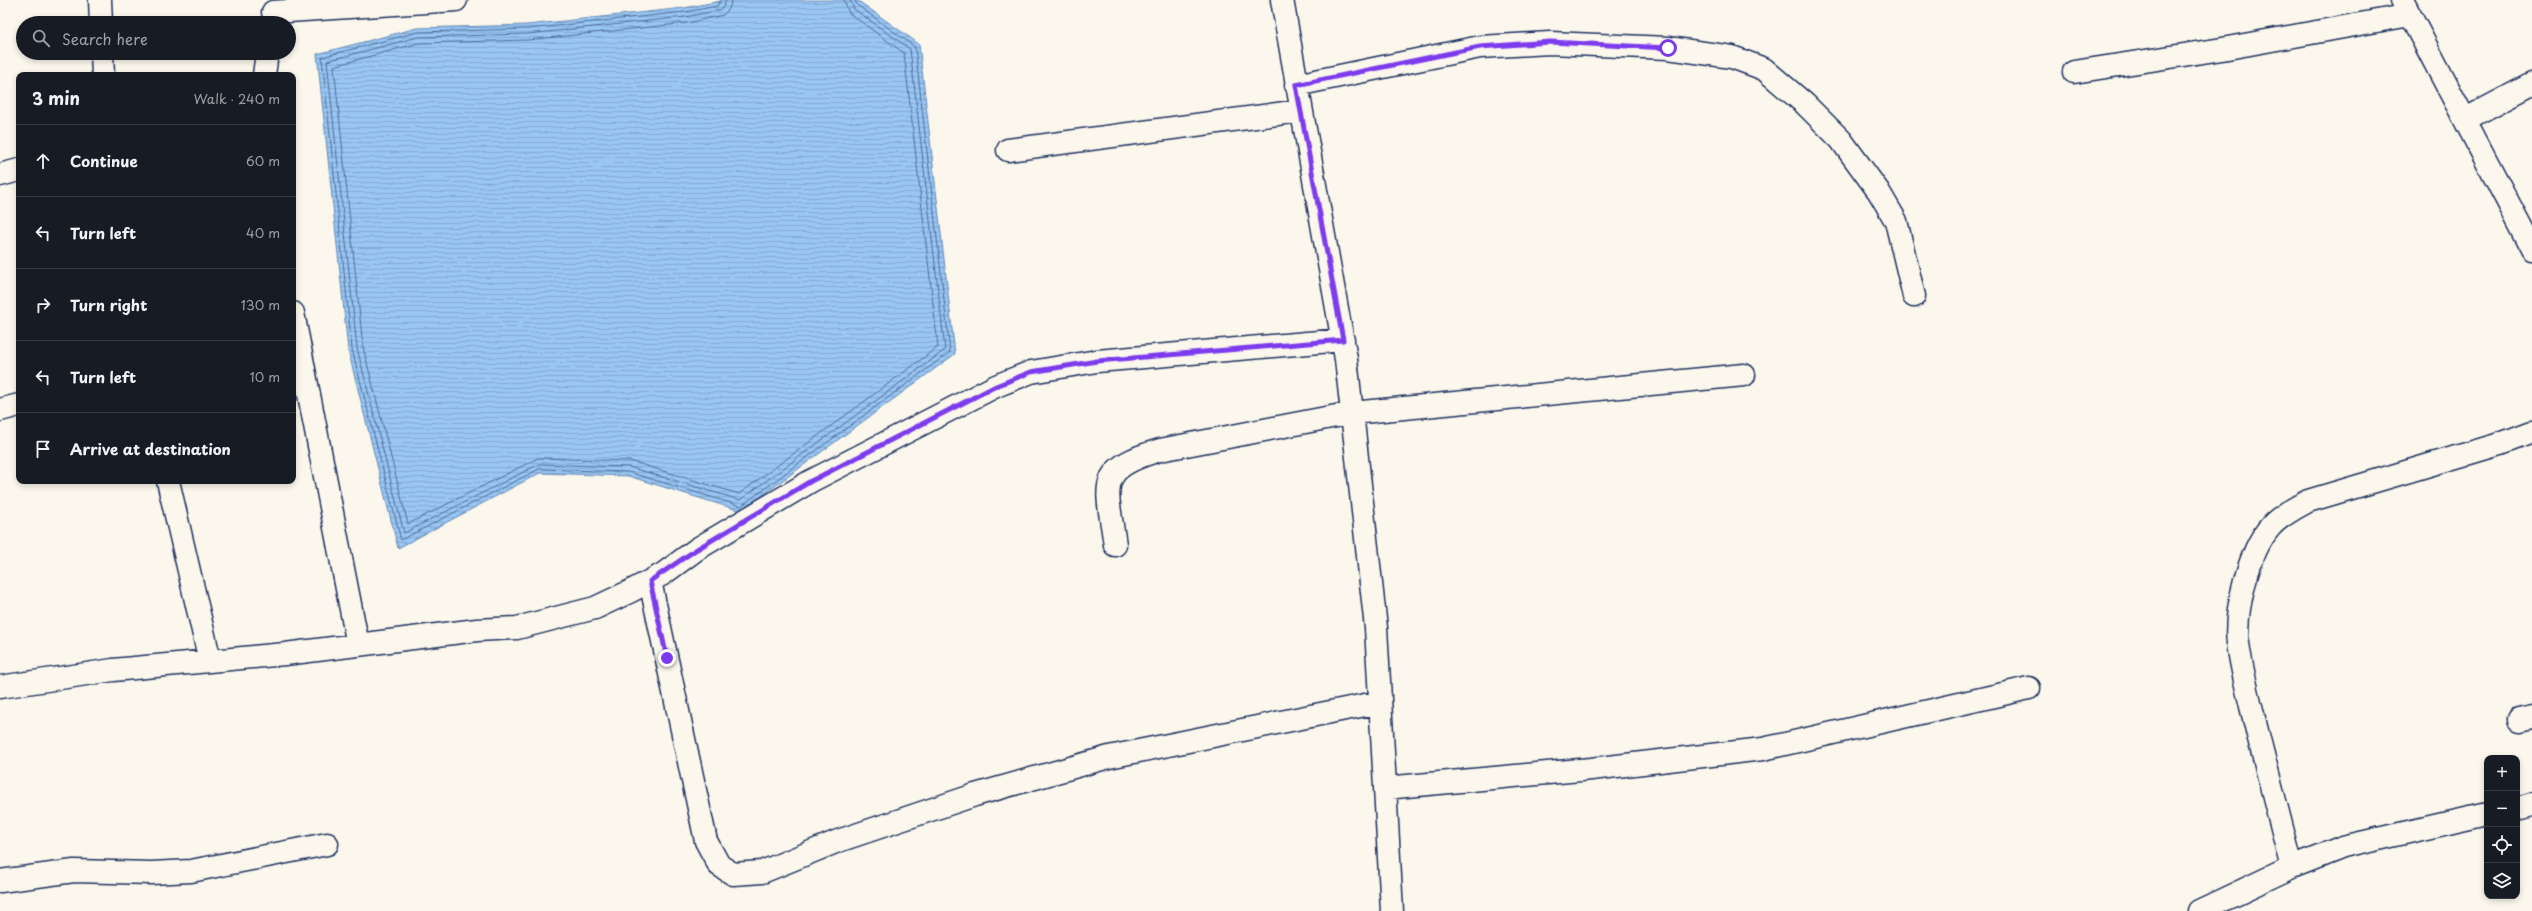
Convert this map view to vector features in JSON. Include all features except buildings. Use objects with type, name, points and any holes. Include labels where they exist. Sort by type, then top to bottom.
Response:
[{"type":"street","points":[[100,0],[101,16]]},
{"type":"street","points":[[273,12],[456,0]]},
{"type":"street","points":[[1282,0],[1300,111],[1343,340],[1352,413],[1376,628],[1392,911]]},
{"type":"street","points":[[2074,72],[2222,49],[2406,7],[2466,119],[2532,248]]},
{"type":"street","points":[[1296,85],[1480,47],[1503,45],[1550,42],[1668,48],[1732,57],[1764,69],[1805,104],[1841,140],[1879,192],[1896,221],[1914,296]]},
{"type":"street","points":[[102,60],[103,72]]},
{"type":"street","points":[[264,72],[266,60]]},
{"type":"street","points":[[2466,119],[2532,84]]},
{"type":"street","points":[[1008,150],[1300,111]]},
{"type":"street","points":[[0,175],[16,171]]},
{"type":"street","points":[[296,328],[358,645]]},
{"type":"street","points":[[0,687],[113,670],[358,645],[477,630],[516,628],[595,608],[650,581],[697,549],[811,481],[996,386],[1031,372],[1097,361],[1343,340]]},
{"type":"street","points":[[1115,545],[1108,492],[1112,473],[1133,457],[1160,450],[1352,413],[1744,375]]},
{"type":"street","points":[[0,410],[16,406]]},
{"type":"street","points":[[2292,867],[2248,696],[2238,642],[2238,613],[2243,588],[2262,539],[2271,526],[2288,512],[2308,500],[2500,444],[2532,432]]},
{"type":"street","points":[[169,484],[210,661]]},
{"type":"street","points":[[650,581],[706,841],[719,865],[733,874],[762,872],[838,840],[975,796],[1109,757],[1380,702]]},
{"type":"street","points":[[1385,788],[1591,769],[1763,749],[2029,688]]},
{"type":"street","points":[[2520,807],[2532,804]]},
{"type":"street","points":[[2199,911],[2292,867],[2343,847],[2484,815]]},
{"type":"street","points":[[0,881],[74,871],[151,874],[191,871],[327,844]]},
{"type":"water","points":[[726,0],[857,0],[919,44],[955,354],[741,511],[628,476],[540,473],[398,548],[348,350],[317,54],[417,28],[527,25],[684,8]]},
{"type":"route","points":[[667,658],[650,581],[663,574],[697,549],[811,481],[996,386],[1031,372],[1097,361],[1343,340],[1296,85],[1480,47],[1550,42],[1668,48]]}]
